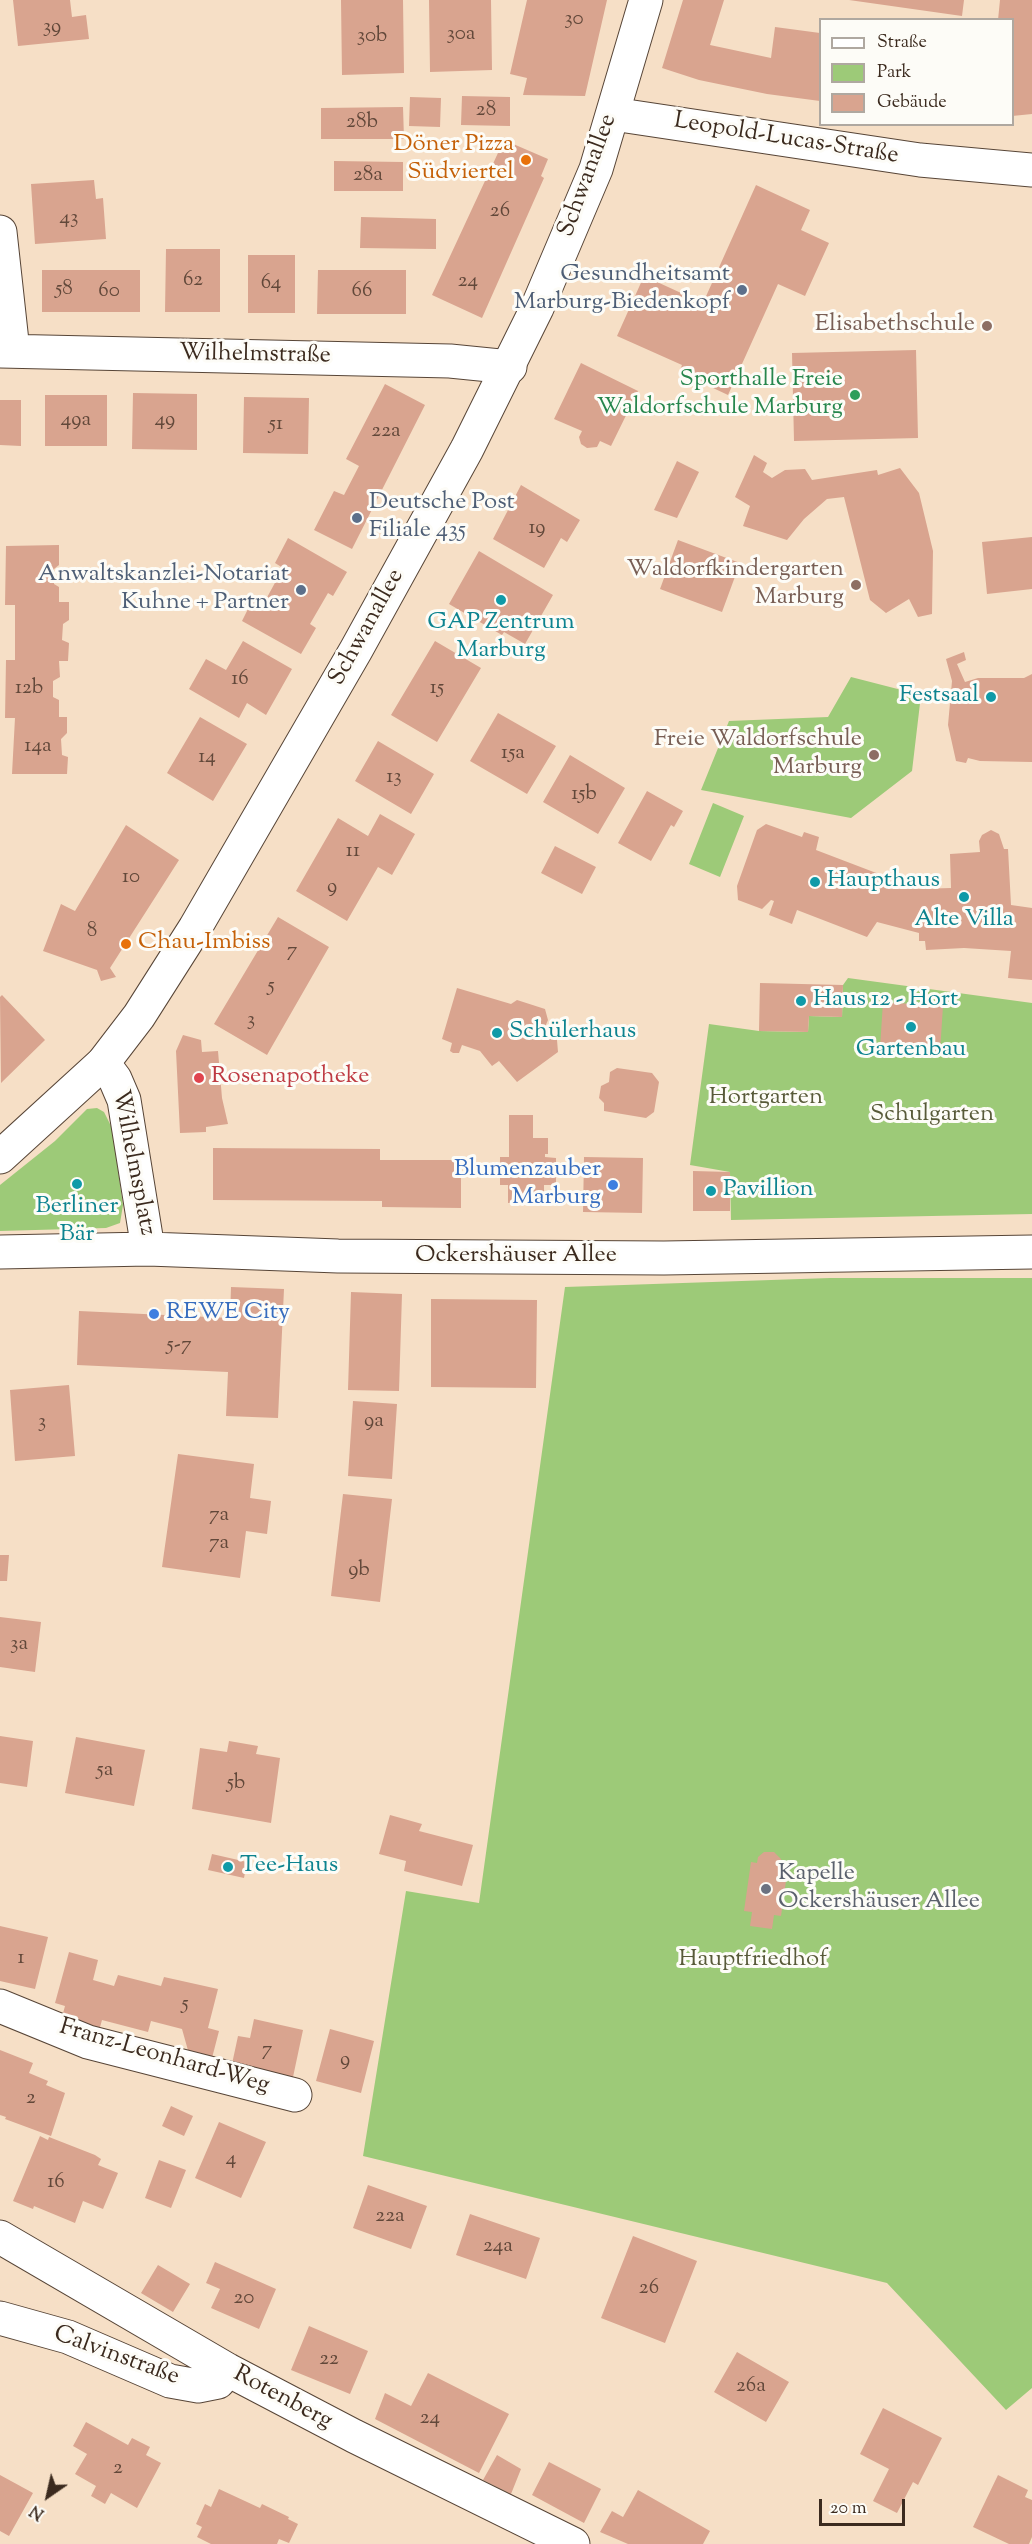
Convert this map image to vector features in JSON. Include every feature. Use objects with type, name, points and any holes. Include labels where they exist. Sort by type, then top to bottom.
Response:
[{"type":"street","name":"Schwanallee","points":[[103,1063],[158,988],[271,800],[467,449],[510,367],[592,179],[646,0]]},
{"type":"street","name":"Leopold-Lucas-Straße","points":[[613,114],[920,160],[1032,170]]},
{"type":"street","points":[[0,232],[6,351]]},
{"type":"street","name":"Wilhelmstraße","points":[[6,351],[450,361],[510,367]]},
{"type":"street","name":"Wilhelmsplatz","points":[[0,1157],[103,1063],[115,1079],[124,1100],[148,1249]]},
{"type":"street","name":"Wilhelmsplatz","points":[[0,1140],[37,1123]]},
{"type":"street","name":"Ockershäuser Allee","points":[[0,1252],[148,1249],[338,1256],[664,1258],[1032,1252]]},
{"type":"street","name":"Franz-Leonhard-Weg","points":[[0,2006],[88,2042],[295,2095]]},
{"type":"street","name":"Rotenberg","points":[[0,2237],[228,2370],[354,2436],[573,2544]]},
{"type":"street","name":"Calvinstraße","points":[[0,2318],[68,2337],[170,2381],[198,2386],[218,2382],[228,2370]]},
{"type":"green space","points":[[851,677],[921,695],[912,771],[851,818],[701,790],[729,721],[828,717]]},
{"type":"green space","points":[[713,803],[744,816],[720,877],[689,864]]},
{"type":"green space","name":"Schulgarten","points":[[848,978],[1032,1003],[1032,1214],[731,1220],[730,1172],[690,1165],[709,1024],[759,1031],[808,1032],[809,1016],[842,1017],[843,985]]},
{"type":"green space","points":[[97,1108],[104,1112],[112,1128],[123,1205],[120,1223],[106,1228],[0,1231],[0,1185],[55,1141],[87,1109]]},
{"type":"green space","name":"Hauptfriedhof","points":[[830,1278],[1032,1278],[1032,2388],[1006,2410],[887,2283],[363,2156],[406,1891],[479,1903],[565,1287]]},
{"type":"building","points":[[13,0],[70,0],[72,17],[86,15],[89,39],[18,46]]},
{"type":"building","points":[[341,0],[403,0],[404,73],[342,75]]},
{"type":"building","points":[[429,0],[491,0],[492,70],[430,72]]},
{"type":"building","points":[[527,0],[607,0],[585,96],[523,95],[527,78],[510,74]]},
{"type":"building","points":[[683,0],[724,0],[710,45],[771,58],[775,27],[819,33],[819,101],[767,94],[699,80],[662,68]]},
{"type":"building","points":[[849,0],[964,0],[962,16]]},
{"type":"building","points":[[1000,0],[1032,0],[1032,114],[1014,116],[1014,18],[998,18]]},
{"type":"building","points":[[462,96],[510,97],[510,126],[461,125]]},
{"type":"building","points":[[410,97],[441,98],[440,127],[409,126]]},
{"type":"building","points":[[403,107],[404,139],[321,139],[321,108]]},
{"type":"building","points":[[504,140],[548,159],[541,176],[544,178],[482,318],[432,295]]},
{"type":"building","points":[[334,161],[403,162],[403,191],[334,191]]},
{"type":"building","points":[[94,180],[96,199],[103,198],[106,239],[35,244],[31,184]]},
{"type":"building","name":"Gesundheitsamt Marburg-Biedenkopf","points":[[756,185],[810,210],[801,230],[829,243],[805,296],[778,284],[728,395],[679,372],[682,365],[617,336],[644,276],[703,303]]},
{"type":"building","points":[[361,217],[436,219],[436,249],[360,248]]},
{"type":"building","points":[[166,249],[220,249],[220,312],[165,312]]},
{"type":"building","points":[[248,255],[295,255],[295,313],[248,313]]},
{"type":"building","points":[[42,270],[140,270],[140,312],[42,312]]},
{"type":"building","points":[[318,270],[406,270],[406,314],[317,314]]},
{"type":"building","name":"Sporthalle Freie Waldorfschule Marburg","points":[[916,350],[918,438],[794,441],[792,353]]},
{"type":"building","points":[[581,363],[638,391],[611,446],[600,441],[597,447],[587,448],[581,444],[579,437],[582,431],[554,419]]},
{"type":"building","points":[[385,384],[425,405],[352,549],[314,530],[334,491],[344,495],[359,466],[346,459]]},
{"type":"building","points":[[133,393],[197,394],[197,450],[132,449]]},
{"type":"building","points":[[45,395],[107,395],[107,446],[45,446]]},
{"type":"building","points":[[244,397],[309,398],[308,454],[243,453]]},
{"type":"building","points":[[0,400],[21,400],[21,446],[0,445]]},
{"type":"building","points":[[754,455],[767,463],[763,472],[772,478],[785,470],[805,469],[812,480],[877,470],[878,475],[900,468],[919,493],[933,551],[932,614],[918,617],[909,599],[886,613],[870,600],[844,497],[827,499],[804,519],[787,540],[743,526],[750,506],[735,497]]},
{"type":"building","points":[[677,461],[699,472],[677,518],[654,510]]},
{"type":"building","points":[[521,485],[580,520],[567,542],[561,538],[544,568],[493,539]]},
{"type":"building","points":[[1032,537],[1032,589],[987,594],[982,542]]},
{"type":"building","points":[[288,538],[347,572],[333,596],[328,593],[310,624],[316,628],[301,654],[242,621],[254,597],[264,603],[283,568],[275,563]]},
{"type":"building","points":[[678,540],[740,563],[722,612],[660,589]]},
{"type":"building","points":[[59,545],[59,565],[54,569],[54,584],[59,587],[59,602],[69,602],[69,620],[63,624],[62,640],[69,643],[68,661],[59,661],[60,677],[53,681],[53,697],[59,700],[59,717],[67,717],[67,733],[61,739],[62,755],[68,757],[67,774],[12,774],[15,718],[5,718],[6,660],[15,660],[15,605],[5,605],[6,546]]},
{"type":"building","name":"GAP Zentrum Marburg","points":[[479,551],[553,595],[525,644],[504,632],[502,635],[449,604]]},
{"type":"building","points":[[243,641],[292,669],[266,715],[247,703],[239,718],[189,689],[206,659],[226,670]]},
{"type":"building","points":[[435,641],[481,668],[437,742],[391,715]]},
{"type":"building","name":"Festsaal","points":[[964,652],[966,660],[957,664],[965,682],[978,678],[1024,678],[1032,674],[1032,762],[980,761],[968,758],[966,763],[956,761],[948,725],[952,681],[946,659]]},
{"type":"building","points":[[498,713],[556,746],[527,794],[470,761]]},
{"type":"building","points":[[200,717],[247,744],[213,801],[167,773]]},
{"type":"building","points":[[378,741],[434,774],[411,814],[355,781]]},
{"type":"building","points":[[570,755],[625,788],[598,834],[543,802]]},
{"type":"building","points":[[647,791],[683,811],[674,827],[671,825],[651,861],[618,843]]},
{"type":"building","points":[[380,814],[415,834],[392,875],[378,867],[347,921],[296,891],[338,818],[368,836]]},
{"type":"building","points":[[766,824],[802,837],[804,832],[819,837],[816,850],[892,879],[891,885],[917,889],[951,888],[950,854],[980,852],[979,841],[982,835],[991,830],[999,834],[1004,849],[1008,849],[1011,905],[1032,908],[1032,980],[1008,978],[1011,951],[964,948],[926,950],[925,941],[919,941],[919,933],[877,922],[867,937],[797,910],[792,924],[769,915],[774,901],[771,900],[762,909],[738,900],[737,886],[757,830]]},
{"type":"building","points":[[126,825],[179,860],[110,968],[116,977],[101,981],[97,970],[43,951],[61,904],[75,911]]},
{"type":"building","points":[[555,846],[596,867],[582,894],[541,873]]},
{"type":"building","points":[[278,917],[329,947],[267,1055],[214,1024]]},
{"type":"building","name":"Haus 12 - Hort","points":[[760,983],[843,985],[842,1017],[809,1016],[808,1032],[759,1031]]},
{"type":"building","name":"Schülerhaus","points":[[457,988],[511,1004],[517,1000],[545,1009],[548,1020],[545,1027],[557,1040],[558,1052],[517,1082],[499,1061],[492,1066],[480,1051],[462,1045],[459,1053],[453,1053],[450,1051],[452,1043],[442,1039]]},
{"type":"building","points":[[2,995],[45,1040],[1,1083],[0,997]]},
{"type":"building","name":"Gartenbau","points":[[883,1002],[943,1006],[940,1052],[880,1048]]},
{"type":"building","name":"Rosenapotheke","points":[[183,1035],[201,1040],[202,1052],[218,1051],[222,1098],[228,1124],[206,1127],[206,1132],[180,1133],[176,1051]]},
{"type":"building","points":[[617,1068],[652,1073],[659,1082],[654,1112],[646,1118],[604,1111],[604,1103],[599,1098],[601,1086],[609,1082],[610,1072]]},
{"type":"building","points":[[509,1115],[533,1115],[533,1138],[548,1138],[548,1154],[545,1154],[545,1157],[556,1158],[556,1185],[544,1185],[544,1203],[508,1203],[508,1185],[500,1185],[500,1157],[509,1157]]},
{"type":"building","points":[[213,1148],[380,1149],[380,1160],[461,1160],[461,1208],[382,1207],[382,1201],[213,1200]]},
{"type":"building","name":"Blumenzauber Marburg","points":[[584,1157],[643,1158],[642,1213],[583,1212]]},
{"type":"building","name":"Pavillion","points":[[693,1171],[730,1172],[730,1211],[693,1211]]},
{"type":"building","points":[[231,1287],[284,1289],[278,1418],[226,1416],[228,1372],[77,1365],[79,1311],[230,1318]]},
{"type":"building","points":[[351,1292],[402,1294],[399,1391],[348,1390]]},
{"type":"building","points":[[431,1299],[537,1300],[536,1388],[431,1387]]},
{"type":"building","points":[[69,1385],[75,1456],[15,1461],[10,1390]]},
{"type":"building","points":[[353,1401],[397,1404],[392,1479],[348,1476]]},
{"type":"building","points":[[178,1454],[254,1464],[250,1498],[271,1501],[267,1534],[246,1531],[240,1578],[162,1567]]},
{"type":"building","points":[[343,1494],[392,1499],[380,1602],[331,1596]]},
{"type":"building","points":[[0,1555],[9,1555],[7,1581],[0,1581]]},
{"type":"building","points":[[0,1617],[41,1622],[35,1672],[0,1667]]},
{"type":"building","points":[[0,1736],[33,1741],[27,1787],[0,1783]]},
{"type":"building","points":[[76,1737],[145,1750],[134,1806],[65,1793]]},
{"type":"building","points":[[229,1741],[258,1746],[256,1754],[280,1758],[271,1823],[192,1809],[200,1748],[227,1752]]},
{"type":"building","points":[[390,1815],[422,1824],[419,1831],[473,1845],[462,1886],[404,1871],[406,1861],[379,1854]]},
{"type":"building","name":"Kapelle Ockershäuser Allee","points":[[764,1852],[774,1852],[781,1859],[781,1866],[788,1867],[781,1916],[774,1915],[772,1929],[750,1926],[752,1912],[744,1911],[751,1862],[757,1863],[758,1857]]},
{"type":"building","name":"Tee-Haus","points":[[212,1854],[247,1862],[244,1878],[208,1870]]},
{"type":"building","points":[[0,1926],[48,1937],[35,1989],[0,1981]]},
{"type":"building","points":[[69,1952],[98,1960],[93,1980],[114,1986],[118,1975],[161,1986],[164,1977],[218,1989],[208,2028],[219,2031],[212,2058],[189,2054],[182,2029],[151,2021],[148,2032],[102,2020],[97,2038],[59,2028],[65,2006],[55,2003]]},
{"type":"building","points":[[254,2019],[303,2030],[293,2077],[232,2064],[238,2036],[250,2038]]},
{"type":"building","points":[[330,2029],[374,2041],[361,2093],[316,2081]]},
{"type":"building","points":[[0,2050],[33,2063],[29,2073],[48,2081],[46,2085],[65,2093],[51,2136],[0,2115]]},
{"type":"building","points":[[171,2106],[193,2116],[184,2136],[162,2126]]},
{"type":"building","points":[[219,2122],[266,2142],[241,2198],[195,2178]]},
{"type":"building","points":[[40,2136],[48,2140],[49,2137],[95,2155],[101,2159],[98,2165],[118,2173],[103,2209],[83,2201],[75,2223],[34,2206],[33,2209],[13,2201]]},
{"type":"building","points":[[159,2160],[186,2170],[171,2208],[145,2198]]},
{"type":"building","points":[[368,2185],[427,2206],[411,2249],[353,2228]]},
{"type":"building","points":[[470,2214],[540,2238],[526,2279],[456,2255]]},
{"type":"building","points":[[633,2236],[697,2261],[665,2343],[601,2318]]},
{"type":"building","points":[[215,2262],[276,2289],[259,2329],[211,2308],[220,2289],[206,2283]]},
{"type":"building","points":[[158,2265],[190,2284],[173,2312],[141,2293]]},
{"type":"building","points":[[309,2326],[368,2351],[350,2394],[291,2370]]},
{"type":"building","points":[[737,2352],[789,2382],[766,2422],[714,2392]]},
{"type":"building","points":[[428,2373],[509,2414],[479,2473],[375,2419],[385,2393],[411,2406]]},
{"type":"building","points":[[883,2408],[942,2438],[918,2485],[913,2482],[897,2513],[873,2501],[889,2469],[860,2454]]},
{"type":"building","points":[[86,2422],[128,2445],[132,2438],[150,2447],[146,2455],[161,2463],[137,2508],[111,2493],[105,2504],[91,2496],[96,2486],[75,2474],[87,2454],[73,2446]]},
{"type":"building","points":[[497,2455],[521,2469],[511,2494],[483,2480]]},
{"type":"building","points":[[549,2462],[601,2489],[584,2523],[532,2495]]},
{"type":"building","points":[[0,2475],[33,2493],[9,2536],[0,2531]]},
{"type":"building","points":[[998,2475],[1028,2490],[1025,2497],[1032,2500],[1032,2537],[1029,2544],[1009,2544],[973,2527]]},
{"type":"building","points":[[219,2489],[260,2508],[262,2504],[289,2517],[288,2519],[298,2524],[289,2543],[279,2539],[277,2544],[211,2544],[197,2537],[202,2527],[196,2524],[205,2504],[211,2507]]},
{"type":"building","points":[[638,2490],[710,2531],[703,2544],[628,2544],[600,2532],[612,2511],[623,2517]]},
{"type":"place","name":"Döner Pizza Südviertel","points":[[526,160]]},
{"type":"place","name":"Gesundheitsamt Marburg-Biedenkopf","points":[[742,290]]},
{"type":"place","name":"Elisabethschule","points":[[987,326]]},
{"type":"place","name":"Sporthalle Freie Waldorfschule Marburg","points":[[855,395]]},
{"type":"place","name":"Deutsche Post Filiale 435","points":[[357,518]]},
{"type":"place","name":"Waldorfkindergarten Marburg","points":[[856,585]]},
{"type":"place","name":"Anwaltskanzlei-Notariat Kuhne + Partner","points":[[301,590]]},
{"type":"place","name":"GAP Zentrum Marburg","points":[[501,600]]},
{"type":"place","name":"Festsaal","points":[[991,697]]},
{"type":"place","name":"Freie Waldorfschule Marburg","points":[[874,755]]},
{"type":"place","name":"Haupthaus","points":[[815,882]]},
{"type":"place","name":"Alte Villa","points":[[964,897]]},
{"type":"place","name":"Chau-Imbiss","points":[[126,944]]},
{"type":"place","name":"Haus 12 - Hort","points":[[801,1001]]},
{"type":"place","name":"Gartenbau","points":[[911,1027]]},
{"type":"place","name":"Schülerhaus","points":[[497,1033]]},
{"type":"place","name":"Rosenapotheke","points":[[199,1078]]},
{"type":"place","name":"Berliner Bär","points":[[77,1184]]},
{"type":"place","name":"Blumenzauber Marburg","points":[[613,1185]]},
{"type":"place","name":"Pavillion","points":[[711,1191]]},
{"type":"place","name":"REWE City","points":[[154,1314]]},
{"type":"place","name":"Tee-Haus","points":[[228,1867]]},
{"type":"place","name":"Kapelle Ockershäuser Allee","points":[[766,1889]]},
{"type":"park label","name":"Hortgarten","points":[[766,1099]]}]
